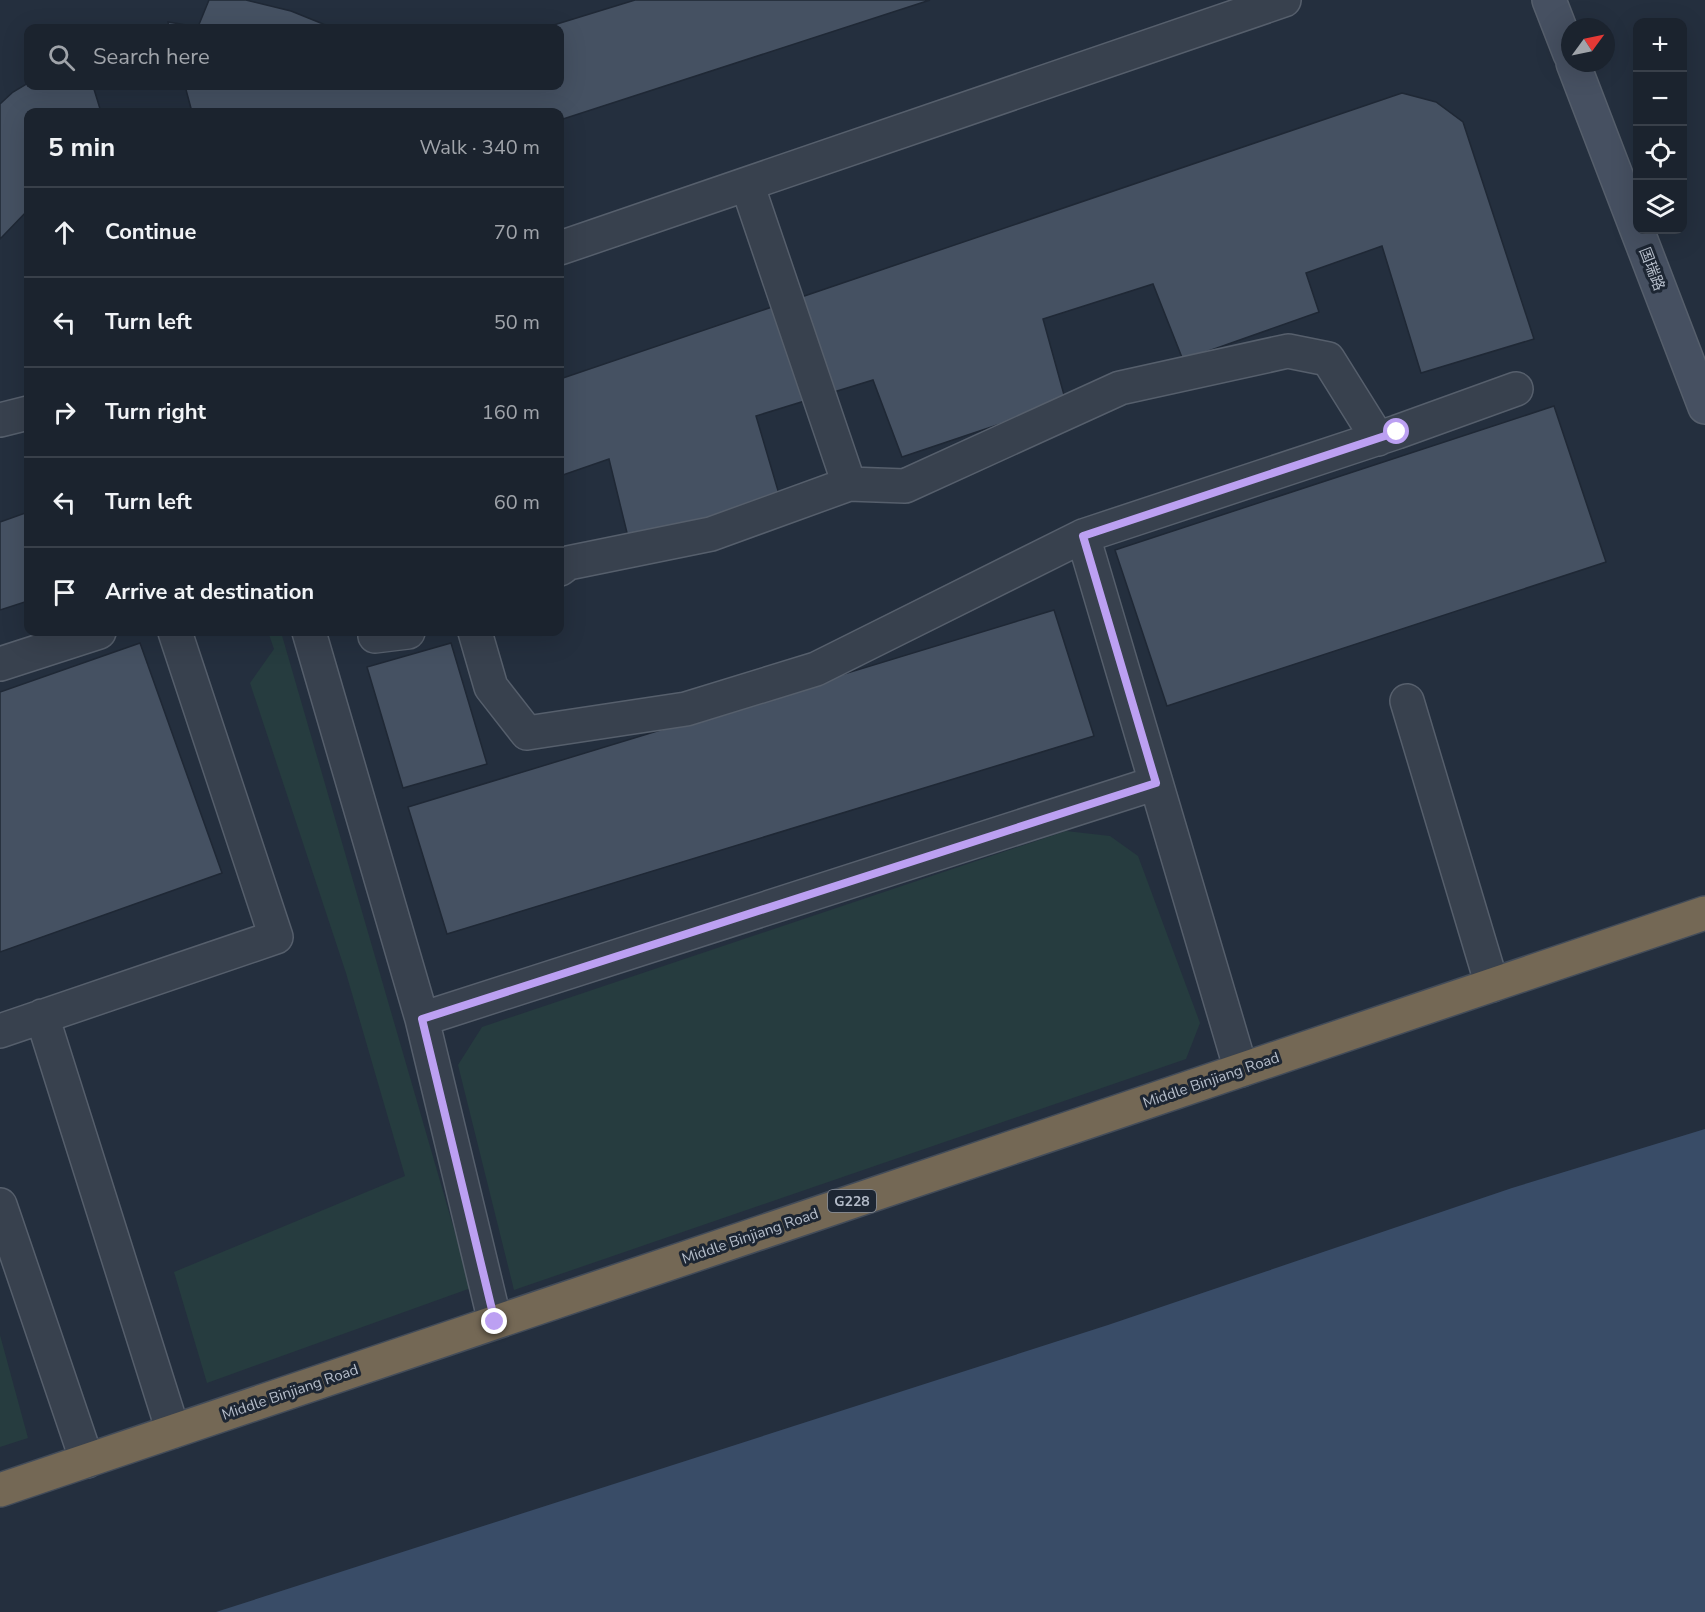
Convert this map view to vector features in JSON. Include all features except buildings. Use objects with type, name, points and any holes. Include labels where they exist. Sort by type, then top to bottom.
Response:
[{"type":"highway","name":"Middle Binjiang Road","points":[[0,1490],[1705,913]]},
{"type":"street","points":[[564,247],[1284,0]]},
{"type":"street","points":[[1549,0],[1561,31]]},
{"type":"street","name":"国瑞路","points":[[1576,72],[1705,407]]},
{"type":"street","points":[[747,184],[849,484]]},
{"type":"street","points":[[564,566],[568,563],[711,534],[849,484],[905,486],[1120,388],[1288,351],[1328,359],[1378,439]]},
{"type":"street","points":[[476,636],[491,687],[527,733],[686,710],[816,669],[1083,536],[1378,439],[1516,389]]},
{"type":"street","points":[[0,420],[24,414]]},
{"type":"street","points":[[1083,536],[1241,1070]]},
{"type":"street","points":[[0,664],[87,636]]},
{"type":"street","points":[[0,1031],[276,937],[176,636]]},
{"type":"street","points":[[310,636],[422,1019],[495,1322]]},
{"type":"street","points":[[1407,701],[1492,985]]},
{"type":"street","points":[[422,1019],[1156,783]]},
{"type":"street","points":[[42,1016],[173,1431]]},
{"type":"street","points":[[0,1205],[87,1461]]},
{"type":"green space","points":[[269,636],[282,636],[471,1288],[207,1383],[174,1272],[405,1176],[346,973],[250,683],[274,649]]},
{"type":"green space","points":[[1066,831],[1110,836],[1138,856],[1200,1023],[1186,1059],[514,1290],[458,1065],[482,1027]]},
{"type":"green space","points":[[0,1335],[28,1438],[0,1447]]},
{"type":"water","points":[[1705,1129],[1705,1612],[216,1612],[1108,1325],[1512,1188]]},
{"type":"route","points":[[495,1322],[422,1019],[1156,783],[1083,536],[1397,432]]}]
